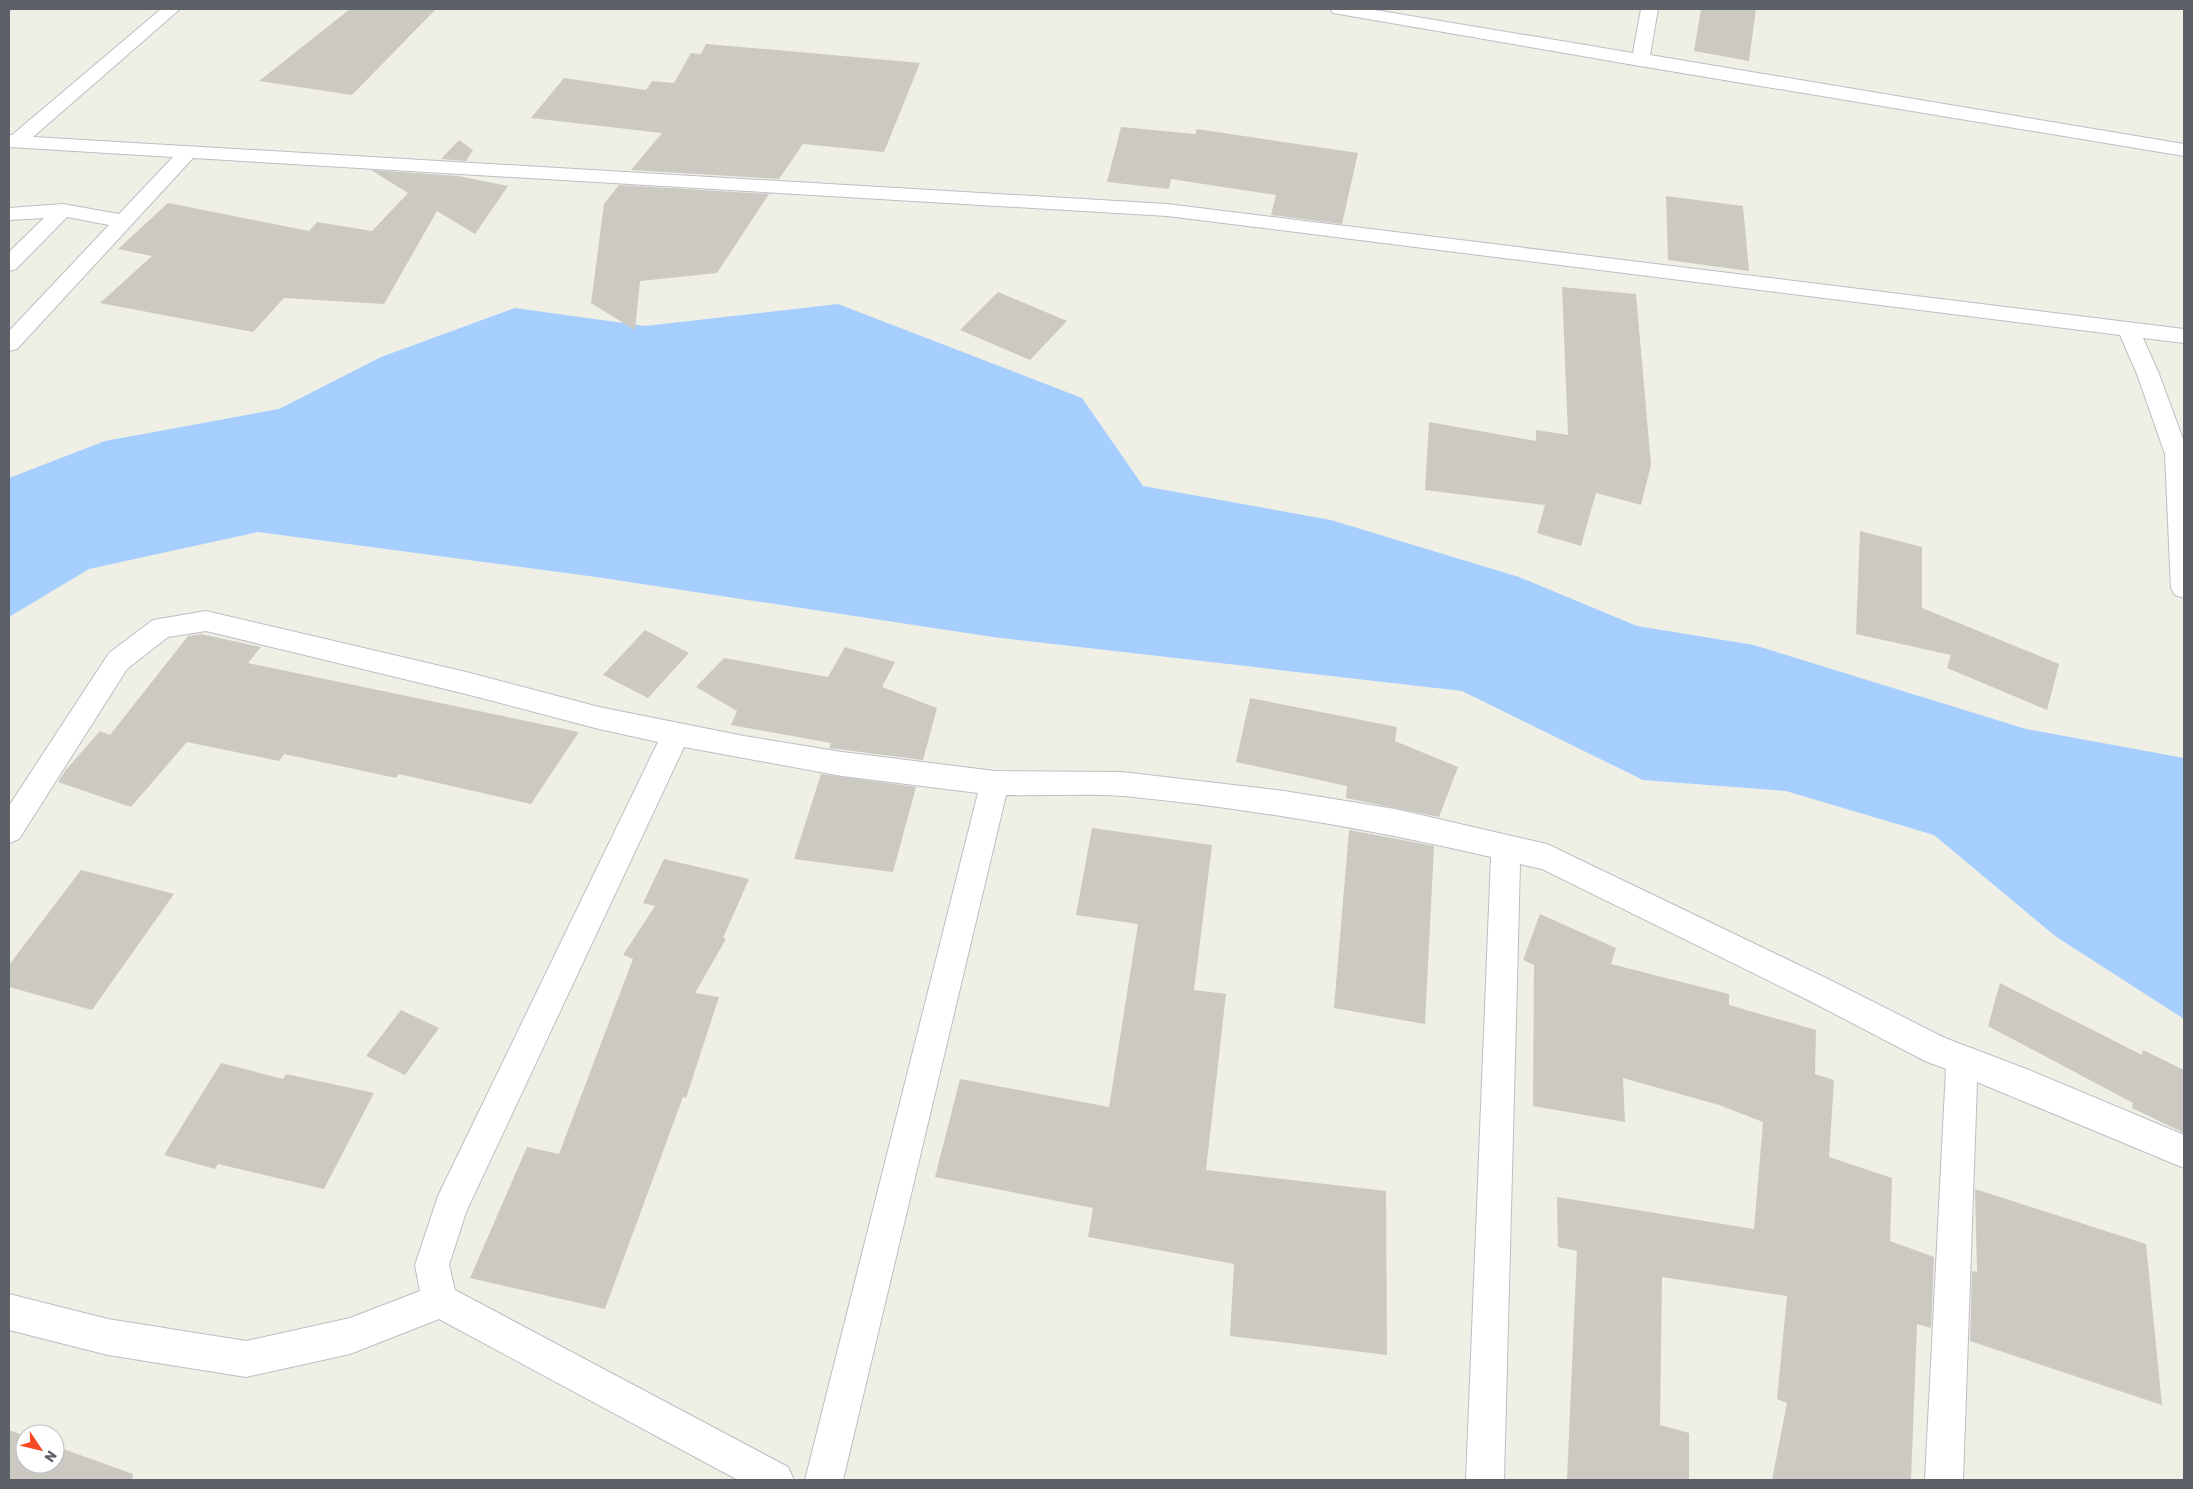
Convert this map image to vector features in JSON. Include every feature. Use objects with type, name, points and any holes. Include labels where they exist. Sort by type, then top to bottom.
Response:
[{"type":"street","points":[[13,141],[172,9]]},
{"type":"street","points":[[1338,9],[1640,61],[2184,150]]},
{"type":"street","points":[[1640,61],[1650,9]]},
{"type":"street","points":[[13,141],[1167,210],[2184,336]]},
{"type":"street","points":[[9,344],[189,151]]},
{"type":"street","points":[[9,214],[63,210],[123,221]]},
{"type":"street","points":[[9,264],[63,210]]},
{"type":"street","points":[[2128,329],[2148,374],[2177,454],[2184,588]]},
{"type":"street","points":[[9,830],[118,661],[162,627],[206,621],[466,683],[599,718],[744,748],[842,764],[995,783],[1122,784],[1284,804],[1395,822],[1547,857],[1815,988],[1936,1050],[2029,1086],[2184,1152]]},
{"type":"street","points":[[440,1301],[432,1265],[450,1208],[676,734]]},
{"type":"street","points":[[824,1480],[995,783]]},
{"type":"street","points":[[1485,1480],[1506,849]]},
{"type":"street","points":[[1944,1480],[1962,1060]]},
{"type":"street","points":[[9,1312],[108,1337],[246,1359],[350,1336],[440,1301],[774,1480]]},
{"type":"water","points":[[838,304],[1082,398],[1143,486],[1331,520],[1519,577],[1637,626],[1754,645],[2026,729],[2184,758],[2184,1019],[2055,936],[1934,835],[1786,791],[1643,780],[1462,691],[993,637],[596,577],[258,532],[89,569],[9,617],[9,478],[105,441],[279,409],[381,357],[515,308],[645,326]]},
{"type":"building","points":[[350,9],[436,9],[352,95],[259,81]]},
{"type":"building","points":[[1701,9],[1756,9],[1749,61],[1694,51]]},
{"type":"building","points":[[706,44],[920,63],[884,152],[803,144],[779,179],[631,170],[662,133],[531,118],[564,78],[646,90],[652,81],[674,83],[691,53],[701,54]]},
{"type":"building","points":[[1121,127],[1195,134],[1197,129],[1358,153],[1342,224],[1271,215],[1276,195],[1171,179],[1169,189],[1107,182]]},
{"type":"building","points":[[459,140],[473,150],[466,161],[441,159]]},
{"type":"building","points":[[371,170],[458,176],[508,186],[475,234],[437,211],[384,304],[284,298],[253,332],[100,303],[152,256],[118,249],[168,203],[309,231],[317,222],[372,231],[408,193]]},
{"type":"building","points":[[619,185],[769,194],[717,273],[640,281],[635,330],[591,303],[604,204]]},
{"type":"building","points":[[1666,196],[1743,206],[1749,271],[1668,260]]},
{"type":"building","points":[[1562,287],[1636,294],[1651,465],[1641,505],[1596,493],[1581,546],[1537,533],[1545,505],[1425,490],[1429,422],[1536,441],[1536,430],[1568,435]]},
{"type":"building","points":[[998,292],[1067,321],[1030,360],[960,330]]},
{"type":"building","points":[[1860,531],[1922,547],[1922,608],[2059,664],[2047,710],[1947,668],[1951,655],[1856,634]]},
{"type":"building","points":[[645,630],[689,653],[648,698],[603,675]]},
{"type":"building","points":[[201,634],[261,647],[248,663],[579,732],[531,804],[399,774],[396,778],[284,754],[279,761],[187,742],[131,807],[58,782],[65,771],[100,731],[110,735],[188,636]]},
{"type":"building","points":[[845,647],[895,662],[882,687],[937,708],[923,760],[829,748],[831,743],[731,725],[737,711],[696,687],[724,658],[828,677]]},
{"type":"building","points":[[1250,698],[1397,727],[1395,741],[1458,767],[1439,817],[1346,798],[1347,786],[1236,762]]},
{"type":"building","points":[[821,774],[916,787],[893,872],[794,859]]},
{"type":"building","points":[[1092,828],[1212,845],[1194,990],[1226,994],[1206,1170],[1386,1191],[1387,1355],[1230,1336],[1234,1264],[1088,1237],[1093,1208],[935,1177],[960,1079],[1109,1107],[1138,924],[1076,915]]},
{"type":"building","points":[[1349,830],[1434,846],[1425,1024],[1334,1008]]},
{"type":"building","points":[[664,859],[749,879],[723,938],[726,939],[695,993],[719,997],[686,1098],[683,1097],[605,1309],[470,1278],[527,1147],[559,1154],[633,959],[623,955],[655,906],[643,903]]},
{"type":"building","points":[[81,870],[174,894],[92,1010],[9,987],[9,965]]},
{"type":"building","points":[[1540,914],[1616,948],[1611,964],[1729,994],[1729,1005],[1816,1030],[1815,1074],[1834,1080],[1829,1157],[1892,1178],[1890,1241],[1934,1257],[1931,1328],[1917,1324],[1911,1480],[1772,1480],[1787,1403],[1777,1399],[1787,1296],[1662,1277],[1660,1425],[1689,1433],[1689,1480],[1567,1480],[1577,1251],[1558,1247],[1557,1197],[1754,1229],[1763,1122],[1719,1105],[1623,1078],[1625,1122],[1533,1106],[1534,965],[1523,960]]},
{"type":"building","points":[[2000,983],[2142,1055],[2143,1050],[2184,1070],[2184,1133],[2132,1108],[2133,1103],[1988,1026]]},
{"type":"building","points":[[401,1010],[439,1028],[405,1075],[366,1056]]},
{"type":"building","points":[[221,1063],[283,1079],[286,1074],[374,1093],[324,1189],[218,1164],[215,1169],[164,1155]]},
{"type":"building","points":[[1975,1189],[2146,1244],[2162,1405],[1970,1341],[1972,1271],[1977,1272]]},
{"type":"building","points":[[9,1430],[15,1432],[15,1474],[65,1474],[65,1450],[133,1474],[132,1480],[9,1480]]}]
